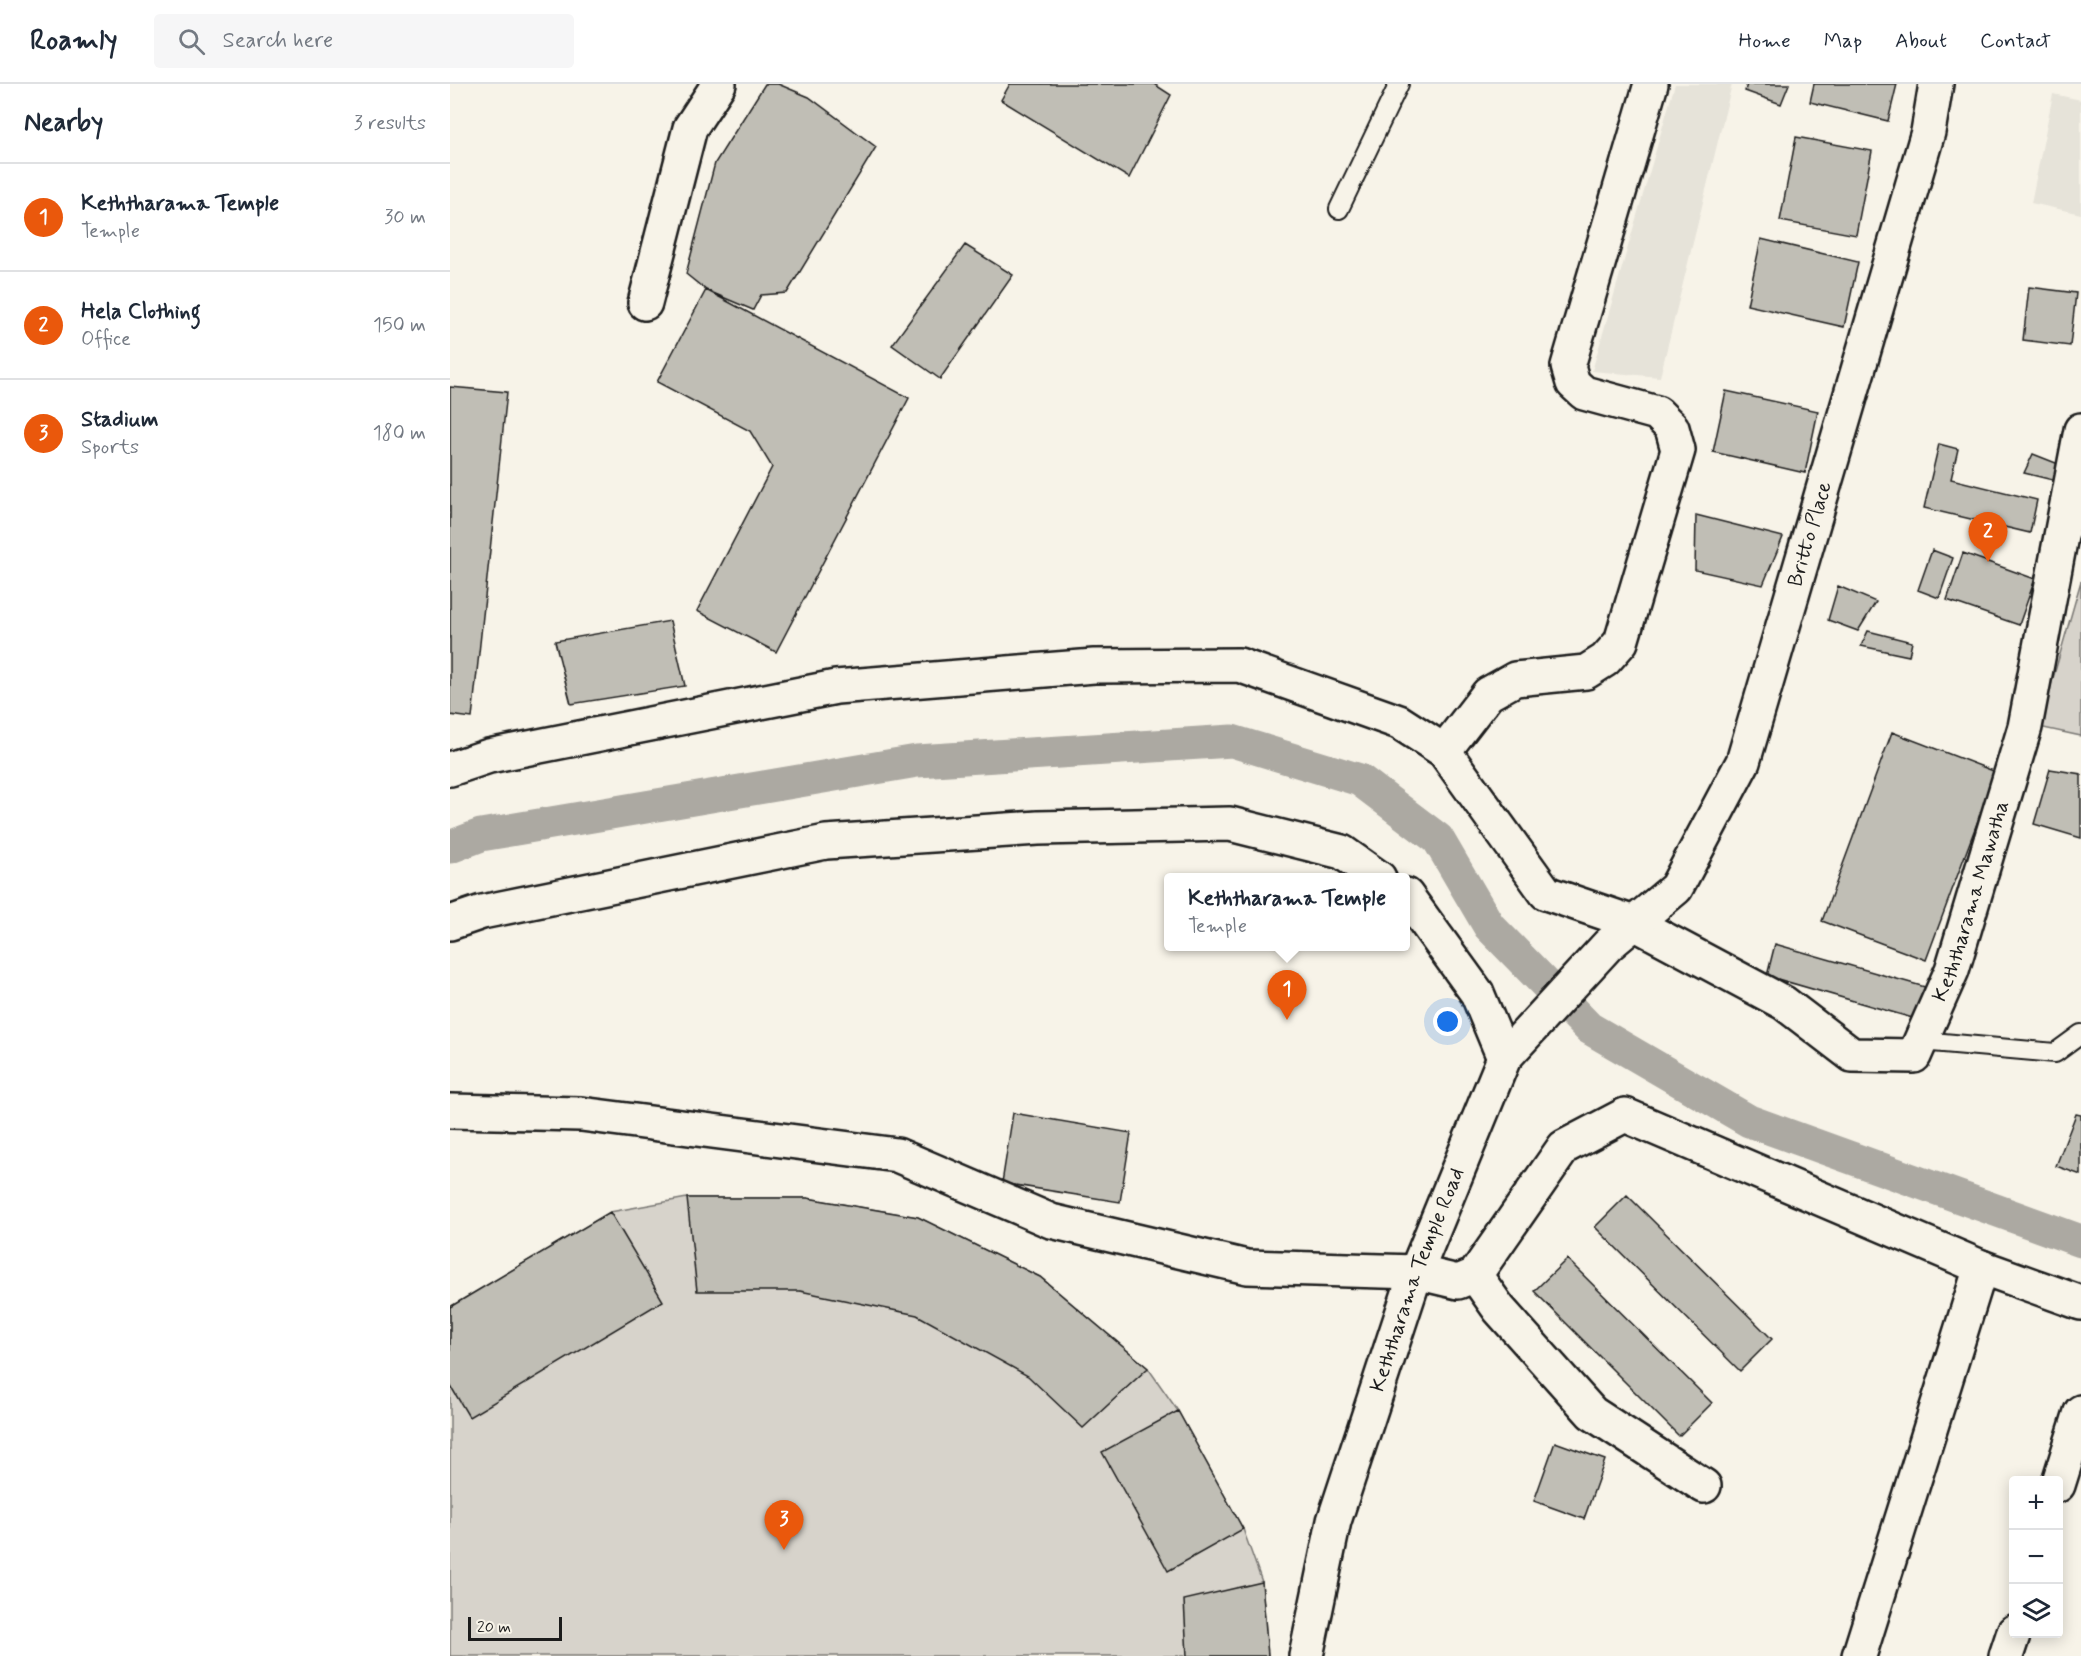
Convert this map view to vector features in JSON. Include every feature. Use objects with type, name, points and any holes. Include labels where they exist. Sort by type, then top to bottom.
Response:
[{"type":"street","points":[[645,303],[690,128],[718,84]]},
{"type":"street","points":[[1444,751],[1488,694],[1515,679],[1586,672],[1605,660],[1621,642],[1678,450],[1672,428],[1657,413],[1584,393],[1573,383],[1569,366],[1651,84]]},
{"type":"street","name":"Britto Place","points":[[1608,945],[1676,888],[1743,762],[1928,132],[1936,84]]},
{"type":"street","name":"Keththarama Mawatha","points":[[1921,1041],[1952,970],[2025,727],[2081,430]]},
{"type":"street","points":[[450,769],[489,756],[836,687],[1094,666],[1239,664],[1399,722],[1444,751],[1546,893],[1634,923],[1784,1004],[1852,1055],[1914,1056],[1921,1041]]},
{"type":"street","points":[[450,923],[482,912],[826,842],[1038,828],[1230,824],[1342,852],[1372,873]]},
{"type":"street","points":[[1410,901],[1477,993],[1504,1058]]},
{"type":"street","name":"Keththarama Temple Road","points":[[1306,1656],[1334,1521],[1416,1272],[1504,1058],[1608,945]]},
{"type":"street","points":[[450,1111],[581,1114],[897,1155],[1051,1221],[1247,1267],[1416,1272],[1458,1282],[1475,1275],[1564,1147],[1625,1115],[1981,1268],[2081,1303]]},
{"type":"street","points":[[1858,1656],[1981,1268]]},
{"type":"street","points":[[1475,1275],[1499,1309],[1592,1413],[1704,1486]]},
{"type":"street","points":[[2061,1476],[2081,1412]]},
{"type":"street","points":[[2006,1656],[2011,1638]]},
{"type":"lane","points":[[1339,209],[1399,84]]},
{"type":"lane","points":[[1921,1041],[2055,1053],[2081,1034]]},
{"type":"shaded area","points":[[1675,84],[1732,84],[1660,377],[1592,371]]},
{"type":"shaded area","points":[[2053,94],[2081,100],[2081,214],[2031,203]]},
{"type":"shaded area","points":[[2081,581],[2081,736],[2039,727]]},
{"type":"shaded area","points":[[687,1198],[807,1198],[918,1217],[1040,1277],[1148,1368],[1178,1411],[1243,1529],[1262,1582],[1268,1656],[450,1656],[450,1307],[610,1212]]},
{"type":"building","points":[[765,84],[778,84],[809,97],[876,147],[787,293],[761,295],[753,310],[706,290],[686,274],[715,163]]},
{"type":"building","points":[[1010,84],[1154,84],[1171,95],[1129,178],[1001,100]]},
{"type":"building","points":[[1747,84],[1789,84],[1781,104],[1745,91]]},
{"type":"building","points":[[1814,84],[1897,84],[1888,121],[1810,102]]},
{"type":"building","points":[[1796,137],[1872,151],[1856,235],[1780,221]]},
{"type":"building","points":[[1761,239],[1858,262],[1844,327],[1747,305]]},
{"type":"building","points":[[965,245],[1013,275],[940,379],[892,345]]},
{"type":"building","points":[[2029,287],[2076,293],[2070,346],[2023,340]]},
{"type":"building","points":[[706,290],[909,398],[776,652],[697,611],[772,467],[750,431],[657,382]]},
{"type":"building","points":[[450,387],[507,392],[472,718],[450,715]]},
{"type":"building","points":[[1726,391],[1818,411],[1805,473],[1713,452]]},
{"type":"building","points":[[1939,444],[1958,449],[1951,479],[2037,500],[2030,533],[1924,508]]},
{"type":"building","points":[[2033,454],[2061,465],[2061,482],[2024,473]]},
{"type":"building","points":[[1696,515],[1783,537],[1763,585],[1695,570]]},
{"type":"building","points":[[1932,550],[1953,558],[1939,598],[1918,590]]},
{"type":"building","points":[[1963,553],[2035,579],[2019,625],[1947,600]]},
{"type":"building","points":[[1838,586],[1876,602],[1858,631],[1828,620]]},
{"type":"building","points":[[670,621],[685,686],[571,704],[555,641]]},
{"type":"building","points":[[1868,631],[1912,642],[1909,656],[1861,646]]},
{"type":"building","points":[[1892,732],[1996,772],[1926,960],[1822,921]]},
{"type":"building","points":[[2050,769],[2081,774],[2081,838],[2034,824]]},
{"type":"building","points":[[1775,944],[1932,989],[1923,1021],[1767,976]]},
{"type":"building","points":[[1013,1113],[1131,1133],[1120,1202],[1002,1183]]},
{"type":"building","points":[[2076,1114],[2081,1115],[2081,1175],[2056,1166]]},
{"type":"building","points":[[1627,1195],[1772,1339],[1740,1371],[1595,1227]]},
{"type":"building","points":[[687,1198],[807,1198],[918,1217],[1040,1277],[1148,1368],[1083,1428],[1028,1376],[917,1315],[800,1291],[697,1291]]},
{"type":"building","points":[[610,1212],[663,1301],[469,1417],[450,1385],[450,1307]]},
{"type":"building","points":[[1567,1259],[1712,1403],[1679,1436],[1534,1291]]},
{"type":"building","points":[[1178,1411],[1243,1529],[1168,1571],[1102,1452]]},
{"type":"building","points":[[1555,1442],[1605,1460],[1584,1519],[1534,1501]]},
{"type":"building","points":[[1262,1582],[1268,1656],[1187,1656],[1184,1600]]},
{"type":"waterway","points":[[450,847],[481,835],[917,761],[1232,741],[1360,780],[1438,839],[1489,926],[1589,1028],[1749,1121],[2081,1241]]},
{"type":"place","name":"Hela Clothing","points":[[1988,562]]},
{"type":"place","name":"Keththarama Temple","points":[[1287,1020]]},
{"type":"place","name":"Stadium","points":[[784,1550]]}]
